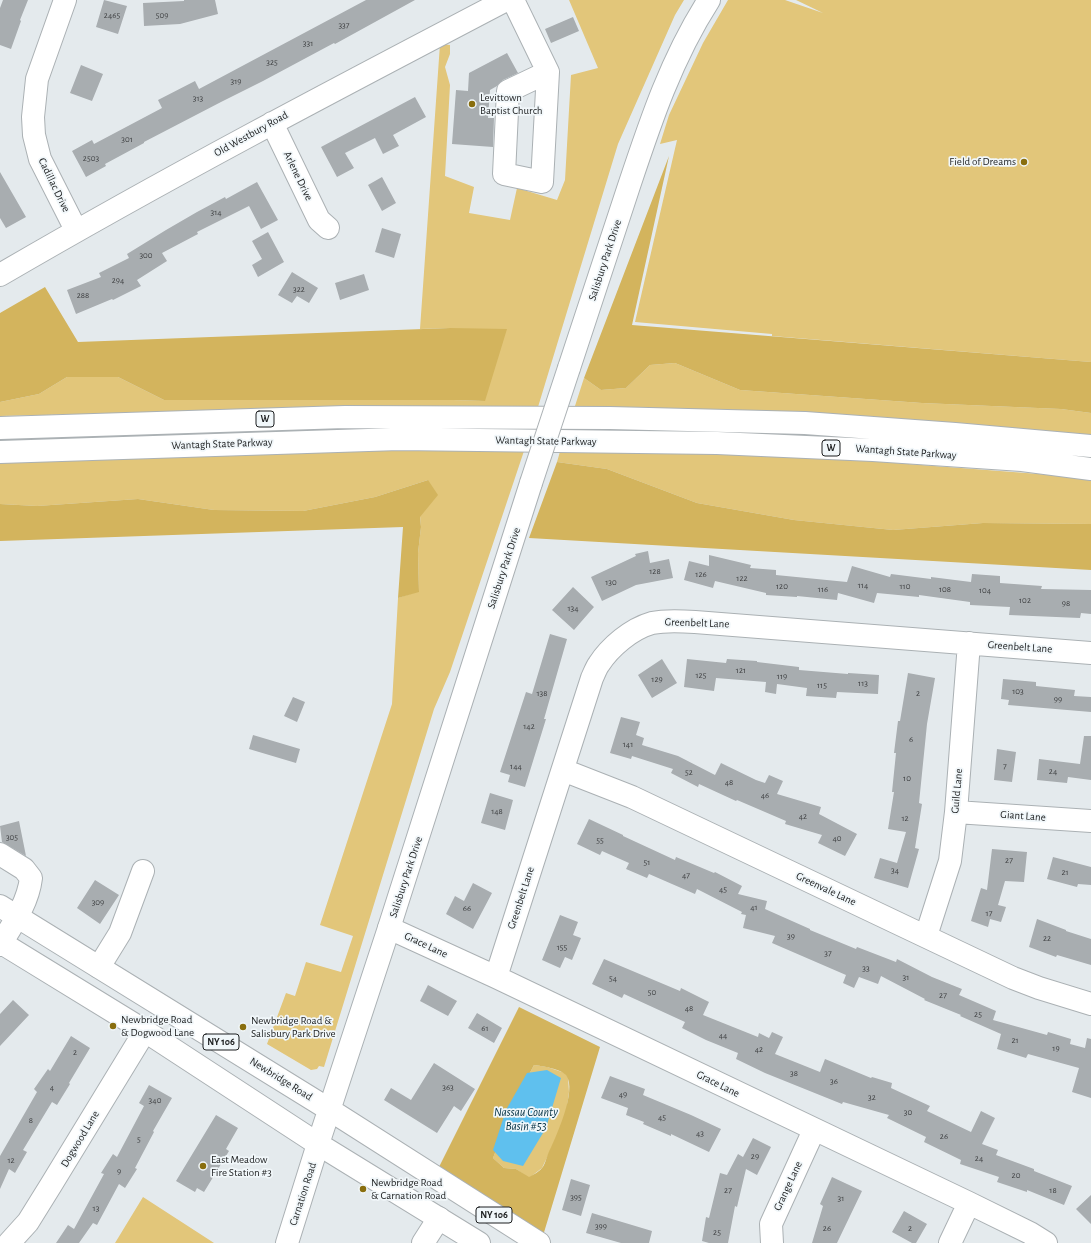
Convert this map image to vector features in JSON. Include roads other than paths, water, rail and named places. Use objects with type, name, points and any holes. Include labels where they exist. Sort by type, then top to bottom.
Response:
[{"type":"main road","name":"Cadillac Drive","points":[[65,0],[37,79],[33,117],[34,135],[40,159],[76,230]]},
{"type":"main road","name":"Old Westbury Road","points":[[0,275],[76,230],[272,122],[506,0]]},
{"type":"main road","points":[[513,0],[548,72]]},
{"type":"main road","name":"Salisbury Park Drive","points":[[318,1144],[389,928],[531,483],[652,117],[672,68],[693,25],[709,0]]},
{"type":"main road","name":"Arlene Drive","points":[[272,122],[319,220],[328,228]]},
{"type":"main road","name":"Wantagh State Parkway","points":[[0,428],[345,417],[610,418],[805,423],[1091,446]]},
{"type":"main road","name":"Wantagh State Parkway","points":[[0,452],[399,439],[717,443],[873,450],[1022,460],[1091,469]]},
{"type":"main road","name":"Greenbelt Lane","points":[[496,977],[592,678],[599,664],[619,641],[640,628],[652,623],[673,621],[695,622],[1091,653]]},
{"type":"main road","name":"Guild Lane","points":[[926,936],[950,861],[956,812],[969,643]]},
{"type":"main road","name":"Greenvale Lane","points":[[563,770],[632,797],[1013,978],[1038,988],[1091,1004]]},
{"type":"main road","name":"Giant Lane","points":[[956,812],[1091,821]]},
{"type":"main road","points":[[0,854],[24,869],[31,878],[30,889],[9,911],[0,943]]},
{"type":"main road","points":[[99,967],[120,933],[143,871]]},
{"type":"main road","name":"Newbridge Road","points":[[9,911],[330,1110],[539,1243]]},
{"type":"main road","name":"Grace Lane","points":[[389,928],[496,977],[969,1203],[1030,1233],[1046,1243]]},
{"type":"main road","name":"NY 106","points":[[0,943],[145,1031],[318,1144],[479,1243]]},
{"type":"main road","name":"Dogwood Lane","points":[[9,1243],[28,1222],[52,1186],[145,1031]]},
{"type":"main road","name":"Grange Lane","points":[[772,1243],[771,1224],[814,1130]]},
{"type":"main road","name":"Carnation Road","points":[[287,1243],[318,1144]]},
{"type":"main road","points":[[950,1243],[969,1203]]},
{"type":"main road","points":[[423,1243],[439,1218]]},
{"type":"water","name":"Nassau County Basin #53","points":[[547,1070],[561,1078],[546,1128],[523,1166],[503,1161],[493,1150],[506,1110],[527,1073]]},
{"type":"place","name":"Levittown Baptist Church","points":[[472,104]]},
{"type":"place","name":"Field of Dreams","points":[[1024,162]]},
{"type":"place","name":"Newbridge Road & Dogwood Lane","points":[[113,1026]]},
{"type":"place","name":"Newbridge Road & Salisbury Park Drive","points":[[243,1027]]},
{"type":"place","name":"East Meadow Fire Station #3","points":[[203,1166]]},
{"type":"place","name":"Newbridge Road & Carnation Road","points":[[363,1189]]}]
